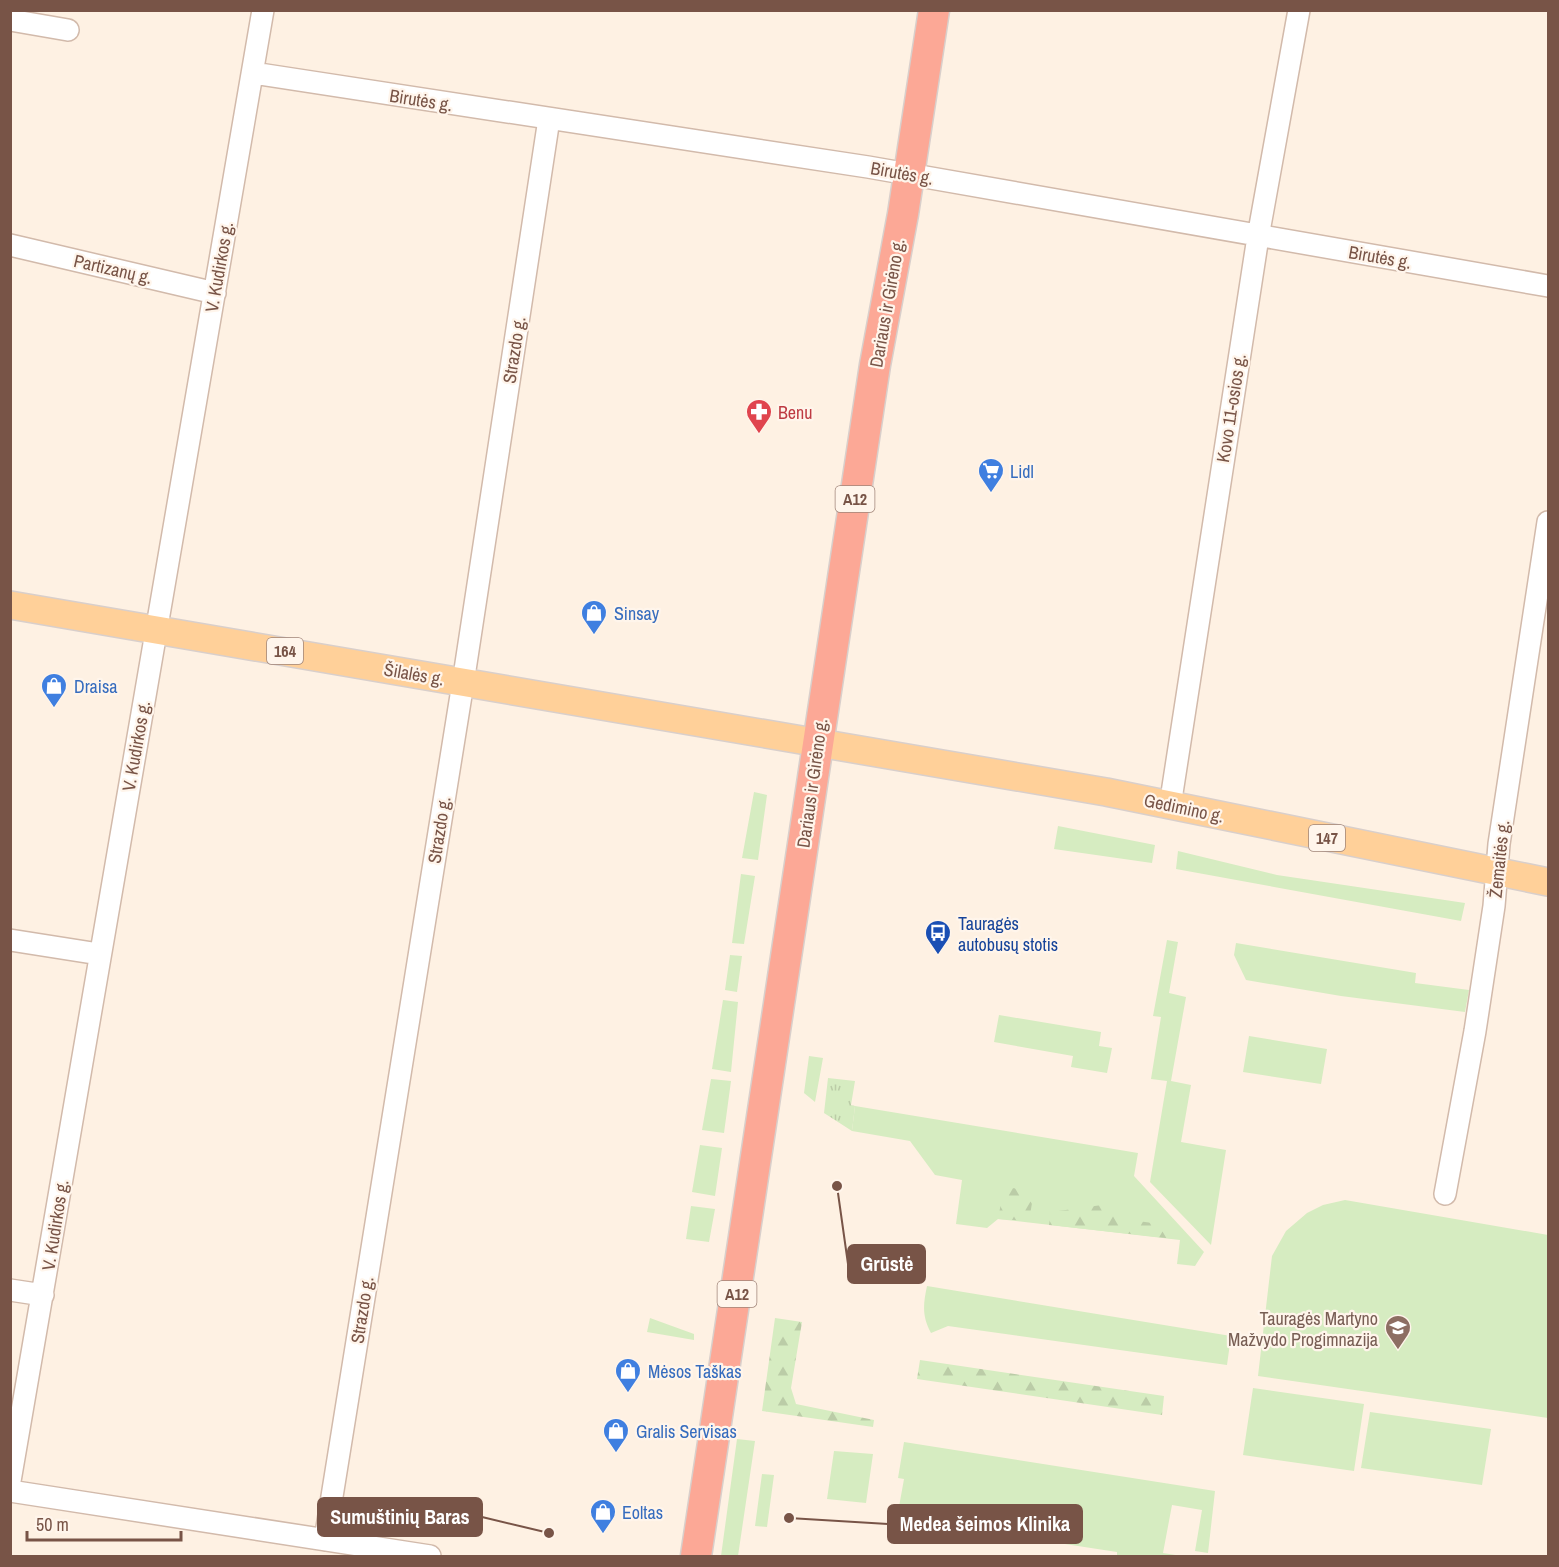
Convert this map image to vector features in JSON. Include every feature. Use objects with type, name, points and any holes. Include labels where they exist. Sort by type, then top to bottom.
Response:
[{"type":"highway","name":"Dariaus ir Girėno g.","points":[[696,1557],[875,365],[909,176],[934,10]]},
{"type":"main road","name":"Šilalės g.","points":[[10,605],[817,744]]},
{"type":"main road","name":"Gedimino g.","points":[[817,744],[1106,792],[1548,882]]},
{"type":"street","name":"V. Kudirkos g.","points":[[10,1482],[263,10]]},
{"type":"street","name":"Kovo 11-osios g.","points":[[1170,806],[1258,237],[1299,10]]},
{"type":"street","points":[[10,20],[68,30]]},
{"type":"street","name":"Birutės g.","points":[[253,73],[909,176],[1548,285]]},
{"type":"street","name":"Strazdo g.","points":[[325,1540],[463,683],[549,120]]},
{"type":"street","name":"Partizanų g.","points":[[10,245],[215,293]]},
{"type":"street","name":"Žemaitės g.","points":[[1445,1194],[1475,1031],[1548,522]]},
{"type":"street","points":[[10,940],[99,954]]},
{"type":"street","points":[[10,1290],[43,1295]]},
{"type":"street","points":[[10,1491],[430,1557]]},
{"type":"green space","points":[[754,792],[767,795],[758,860],[742,858]]},
{"type":"green space","points":[[1058,826],[1155,845],[1152,863],[1054,849]]},
{"type":"green space","points":[[1178,851],[1277,875],[1465,903],[1461,921],[1176,869]]},
{"type":"green space","points":[[741,874],[755,876],[744,944],[732,943]]},
{"type":"green space","points":[[1167,940],[1178,942],[1169,993],[1186,997],[1171,1081],[1191,1085],[1181,1142],[1226,1150],[1211,1245],[1150,1182],[1167,1081],[1151,1079],[1161,1017],[1153,1016]]},
{"type":"green space","points":[[1236,943],[1416,973],[1415,983],[1469,990],[1465,1012],[1341,996],[1246,980],[1234,955]]},
{"type":"green space","points":[[730,955],[742,956],[737,992],[725,990]]},
{"type":"green space","points":[[723,1000],[738,1002],[731,1072],[712,1069]]},
{"type":"green space","points":[[999,1015],[1101,1032],[1099,1046],[1112,1048],[1107,1073],[1071,1067],[1073,1056],[994,1042]]},
{"type":"green space","points":[[1249,1036],[1327,1049],[1321,1084],[1243,1072]]},
{"type":"green space","points":[[809,1056],[823,1058],[815,1102],[804,1093]]},
{"type":"green space","points":[[828,1078],[855,1081],[851,1105],[855,1106],[852,1131],[824,1113]]},
{"type":"green space","points":[[711,1079],[731,1081],[724,1133],[702,1130]]},
{"type":"green space","points":[[855,1106],[1138,1153],[1134,1176],[1204,1252],[1195,1266],[1177,1264],[1180,1240],[998,1219],[987,1228],[956,1224],[962,1180],[935,1175],[910,1141],[852,1131]]},
{"type":"green space","points":[[700,1145],[722,1148],[715,1196],[692,1192]]},
{"type":"green space","points":[[1004,1187],[1034,1191],[1029,1221],[998,1219]]},
{"type":"green space","points":[[1345,1200],[1548,1235],[1548,1418],[1258,1376],[1272,1256],[1286,1231],[1307,1213],[1323,1205]]},
{"type":"green space","points":[[1102,1205],[1116,1218],[1174,1226],[1175,1239],[1049,1225],[1051,1212]]},
{"type":"green space","points":[[691,1206],[715,1209],[709,1242],[686,1239]]},
{"type":"green space","points":[[927,1286],[1231,1336],[1227,1365],[948,1326],[931,1333],[924,1310]]},
{"type":"green space","points":[[650,1318],[694,1334],[694,1340],[647,1332]]},
{"type":"green space","points":[[775,1318],[802,1322],[791,1388],[796,1404],[874,1420],[873,1427],[762,1411]]},
{"type":"green space","points":[[920,1360],[1164,1396],[1162,1415],[917,1379]]},
{"type":"green space","points":[[1253,1388],[1364,1404],[1354,1471],[1243,1455]]},
{"type":"green space","points":[[1370,1412],[1491,1429],[1482,1485],[1361,1468]]},
{"type":"green space","points":[[737,1439],[755,1441],[738,1556],[721,1556]]},
{"type":"green space","points":[[904,1442],[1215,1491],[1208,1553],[1195,1551],[1202,1510],[1172,1505],[1163,1553],[1182,1556],[1117,1556],[1117,1552],[897,1518],[904,1479],[898,1478]]},
{"type":"green space","points":[[834,1451],[873,1454],[866,1503],[827,1499]]},
{"type":"green space","points":[[762,1474],[774,1475],[767,1527],[755,1526]]},
{"type":"place","name":"Benu","points":[[759,435]]},
{"type":"place","name":"Lidl","points":[[991,494]]},
{"type":"place","name":"Sinsay","points":[[594,636]]},
{"type":"place","name":"Draisa","points":[[54,709]]},
{"type":"place","name":"Tauragės autobusų stotis","points":[[938,956]]},
{"type":"place","name":"Grūstė","points":[[837,1186]]},
{"type":"place","name":"Tauragės Martyno Mažvydo Progimnazija","points":[[1398,1351]]},
{"type":"place","name":"Mėsos Taškas","points":[[628,1394]]},
{"type":"place","name":"Gralis Servisas","points":[[616,1454]]},
{"type":"place","name":"Medea šeimos Klinika","points":[[789,1518]]},
{"type":"place","name":"Sumuštinių Baras","points":[[549,1533]]},
{"type":"place","name":"Eoltas","points":[[603,1535]]}]
